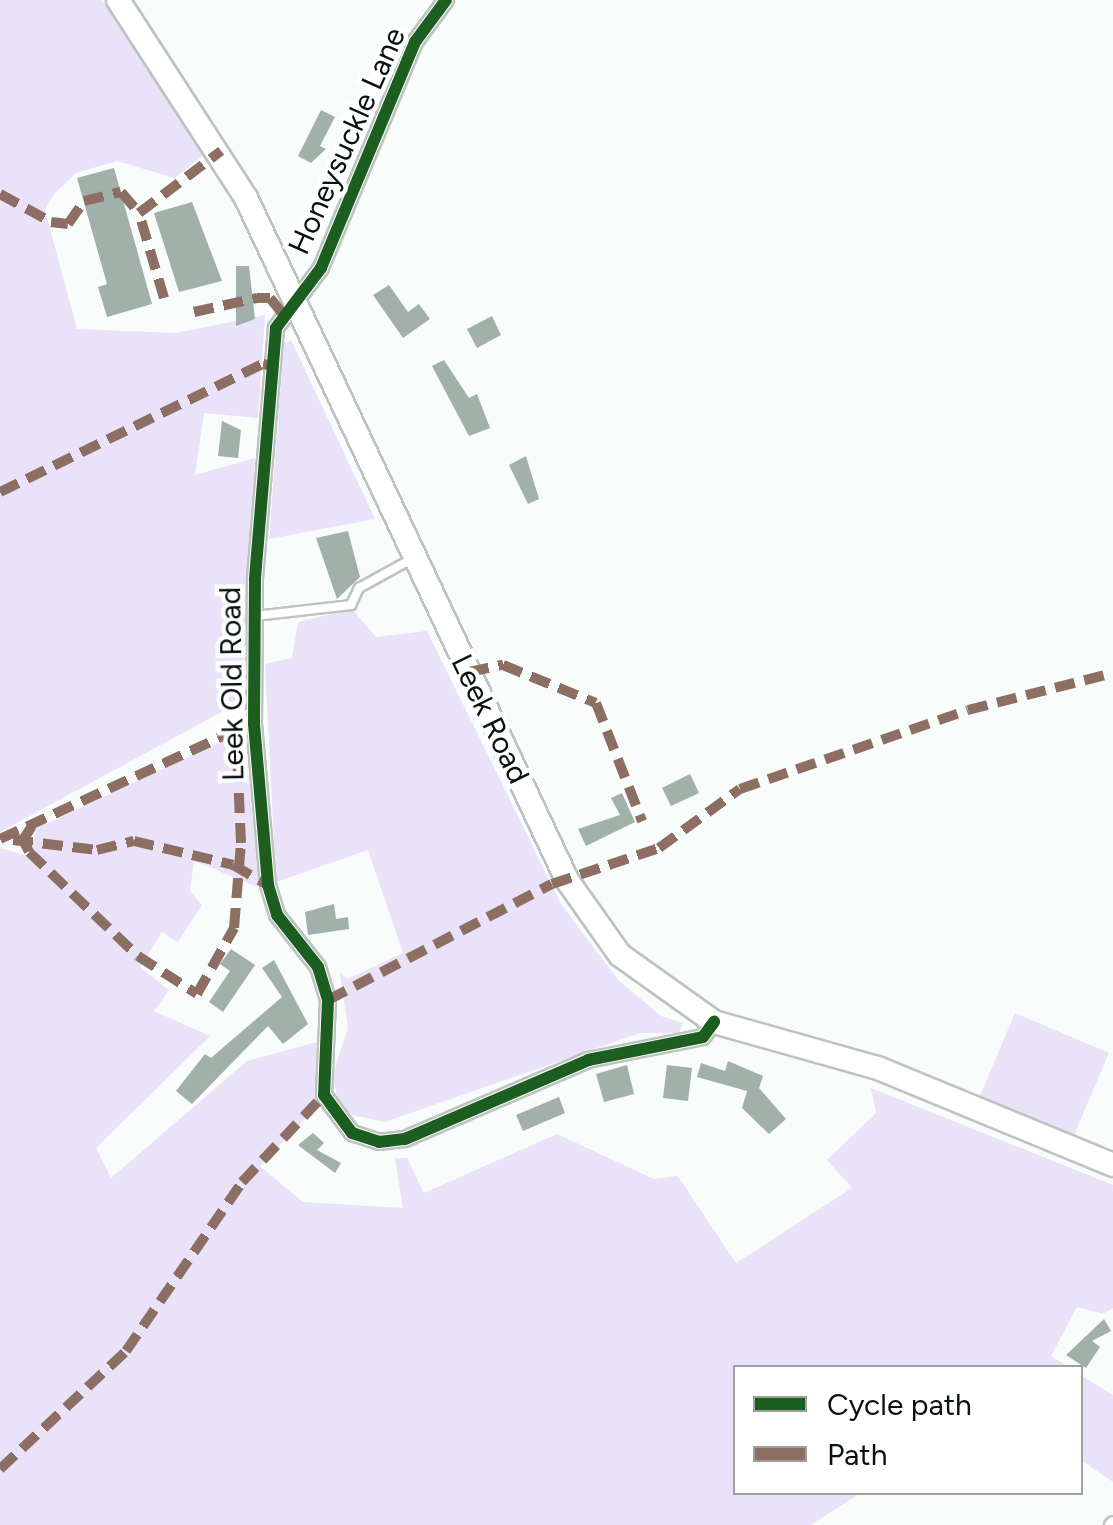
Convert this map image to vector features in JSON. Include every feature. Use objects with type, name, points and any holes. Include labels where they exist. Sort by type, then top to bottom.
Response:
[{"type":"highway","name":"Leek Road","points":[[118,0],[221,152],[412,558],[588,917],[651,984],[714,1022],[878,1068],[1113,1165]]},
{"type":"street","name":"Honeysuckle Lane","points":[[294,302],[321,268],[415,42],[446,0]]},
{"type":"street","name":"Leek Old Road","points":[[294,302],[276,328],[255,616],[254,724],[268,886],[277,915],[318,967],[328,1000],[324,1095],[335,1119],[378,1142],[405,1139],[588,1060],[703,1037],[714,1022]]},
{"type":"lane","points":[[255,616],[350,605],[359,588],[412,558]]},
{"type":"shaded area","points":[[0,0],[101,0],[149,59],[205,154],[175,178],[117,161],[76,173],[54,194],[45,210],[77,329],[176,333],[265,315],[258,418],[204,413],[195,475],[255,458],[242,701],[0,832]]},
{"type":"shaded area","points":[[291,340],[375,519],[269,539],[284,343]]},
{"type":"shaded area","points":[[352,609],[376,637],[427,631],[561,904],[618,980],[661,1016],[683,1023],[679,1033],[640,1033],[385,1122],[352,1115],[339,1102],[332,1077],[348,1028],[340,973],[347,979],[403,953],[368,850],[276,882],[265,664],[292,658],[298,622]]},
{"type":"shaded area","points":[[244,731],[260,888],[194,861],[190,891],[202,905],[178,942],[162,932],[140,967],[169,990],[154,1011],[210,1036],[96,1148],[111,1178],[247,1061],[317,1042],[315,1108],[260,1166],[303,1202],[403,1208],[395,1158],[407,1158],[424,1193],[557,1134],[654,1179],[678,1176],[736,1263],[852,1188],[827,1160],[876,1113],[871,1088],[1113,1185],[1113,1308],[1103,1314],[1077,1307],[1051,1356],[1066,1365],[733,1365],[733,1495],[857,1495],[811,1525],[0,1525],[0,848],[28,856],[37,828]]},
{"type":"shaded area","points":[[1015,1013],[1109,1053],[1071,1142],[977,1103]]},
{"type":"shaded area","points":[[1083,1377],[1113,1395],[1113,1482],[1083,1461]]},
{"type":"building","points":[[321,110],[335,117],[320,146],[326,149],[311,163],[298,156]]},
{"type":"building","points":[[114,168],[152,304],[107,317],[98,287],[107,284],[77,178]]},
{"type":"building","points":[[192,202],[222,281],[179,292],[154,213]]},
{"type":"building","points":[[236,266],[249,266],[255,319],[236,326]]},
{"type":"building","points":[[389,285],[408,312],[419,304],[430,319],[403,338],[373,295]]},
{"type":"building","points":[[492,316],[501,335],[477,348],[467,329]]},
{"type":"building","points":[[444,360],[469,398],[477,394],[490,428],[469,436],[432,366]]},
{"type":"building","points":[[222,421],[241,430],[238,458],[218,456]]},
{"type":"building","points":[[526,456],[539,499],[528,504],[509,465]]},
{"type":"building","points":[[348,531],[360,577],[337,599],[316,538]]},
{"type":"building","points":[[690,774],[699,793],[671,806],[662,788]]},
{"type":"building","points":[[622,793],[635,822],[586,846],[578,829],[620,815],[611,798]]},
{"type":"building","points":[[334,904],[336,919],[348,917],[349,929],[308,935],[305,912]]},
{"type":"building","points":[[231,949],[255,965],[223,1012],[209,1002],[230,971],[220,964]]},
{"type":"building","points":[[274,960],[308,1024],[283,1044],[268,1026],[192,1104],[176,1091],[205,1054],[211,1058],[282,997],[262,968]]},
{"type":"building","points":[[728,1061],[763,1076],[759,1088],[786,1119],[769,1134],[742,1108],[747,1091],[697,1077],[701,1063],[725,1071]]},
{"type":"building","points":[[627,1065],[634,1094],[604,1102],[596,1074]]},
{"type":"building","points":[[667,1065],[692,1068],[688,1101],[663,1098]]},
{"type":"building","points":[[559,1097],[565,1113],[523,1131],[516,1115]]},
{"type":"building","points":[[313,1133],[324,1143],[317,1150],[341,1163],[335,1173],[298,1145]]},
{"type":"building","points":[[1104,1319],[1111,1331],[1092,1341],[1100,1347],[1086,1368],[1066,1355]]},
{"type":"marked path","points":[[164,298],[139,213],[221,151]]},
{"type":"marked path","points":[[0,194],[51,222],[68,224],[84,201],[121,192],[139,213]]},
{"type":"marked path","points":[[194,312],[270,298],[282,313]]},
{"type":"marked path","points":[[0,492],[263,364],[273,366]]},
{"type":"marked path","points":[[469,672],[503,665],[596,703],[642,821]]},
{"type":"marked path","points":[[328,1000],[552,884],[659,848],[740,789],[968,710],[1113,673]]},
{"type":"marked path","points":[[0,839],[244,726]]},
{"type":"marked path","points":[[32,826],[23,840],[29,852],[138,956],[197,994],[234,928],[241,843],[236,728]]},
{"type":"marked path","points":[[13,840],[97,850],[134,841],[233,865],[268,885]]},
{"type":"marked path","points":[[0,1469],[126,1351],[242,1182],[324,1095]]},
{"type":"cycle path","points":[[446,0],[415,42],[321,268],[276,328],[255,580],[254,724],[268,885],[277,915],[318,967],[328,1000],[324,1095],[352,1133],[379,1142],[405,1139],[588,1060],[703,1037],[714,1022]]}]
